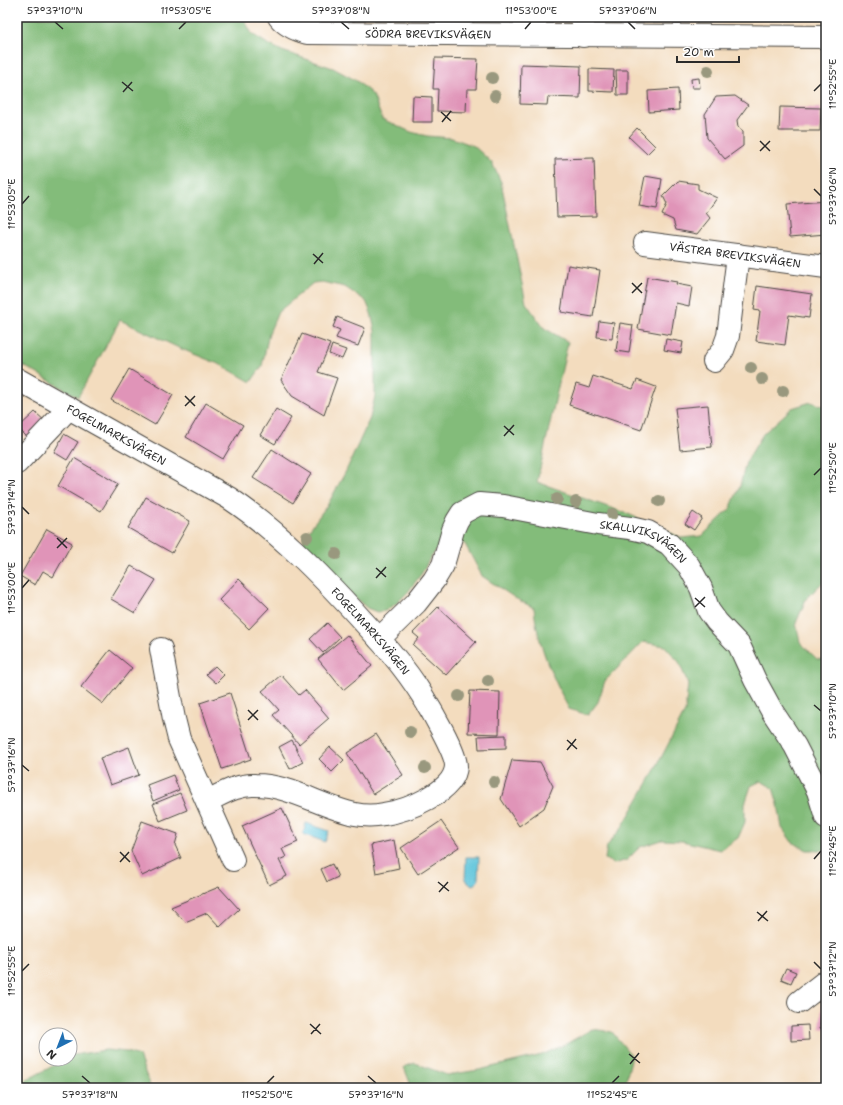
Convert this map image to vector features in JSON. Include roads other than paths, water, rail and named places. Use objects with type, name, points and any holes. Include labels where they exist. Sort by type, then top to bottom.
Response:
[{"type":"street","name":"SÖDRA BREVIKSVÄGEN","points":[[280,17],[283,22],[294,30],[306,33],[583,26],[826,37]]},
{"type":"street","name":"VÄSTRA BREVIKSVÄGEN","points":[[645,243],[826,267]]},
{"type":"street","points":[[714,360],[723,350],[728,336],[738,255]]},
{"type":"street","name":"FOGELMARKSVÄGEN","points":[[17,379],[229,498],[249,511],[307,562],[379,638],[407,672],[423,697],[454,755],[456,766],[454,775],[449,783],[442,789],[427,799],[403,809],[385,814],[368,816],[354,814],[289,790],[267,785],[253,784],[238,788],[207,801]]},
{"type":"street","points":[[17,463],[69,408]]},
{"type":"street","name":"SKALLVIKSVÄGEN","points":[[379,638],[416,602],[434,580],[443,565],[452,530],[457,521],[462,513],[479,504],[503,506],[648,532],[669,544],[689,566],[701,588],[709,611],[717,622],[739,645],[755,680],[772,711],[795,746],[818,791],[826,817]]},
{"type":"street","points":[[161,650],[179,739],[233,860]]},
{"type":"street","points":[[799,1002],[826,981]]},
{"type":"water","points":[[306,823],[329,831],[325,842],[303,834]]},
{"type":"water","points":[[466,857],[479,857],[478,881],[473,885],[465,880]]}]
